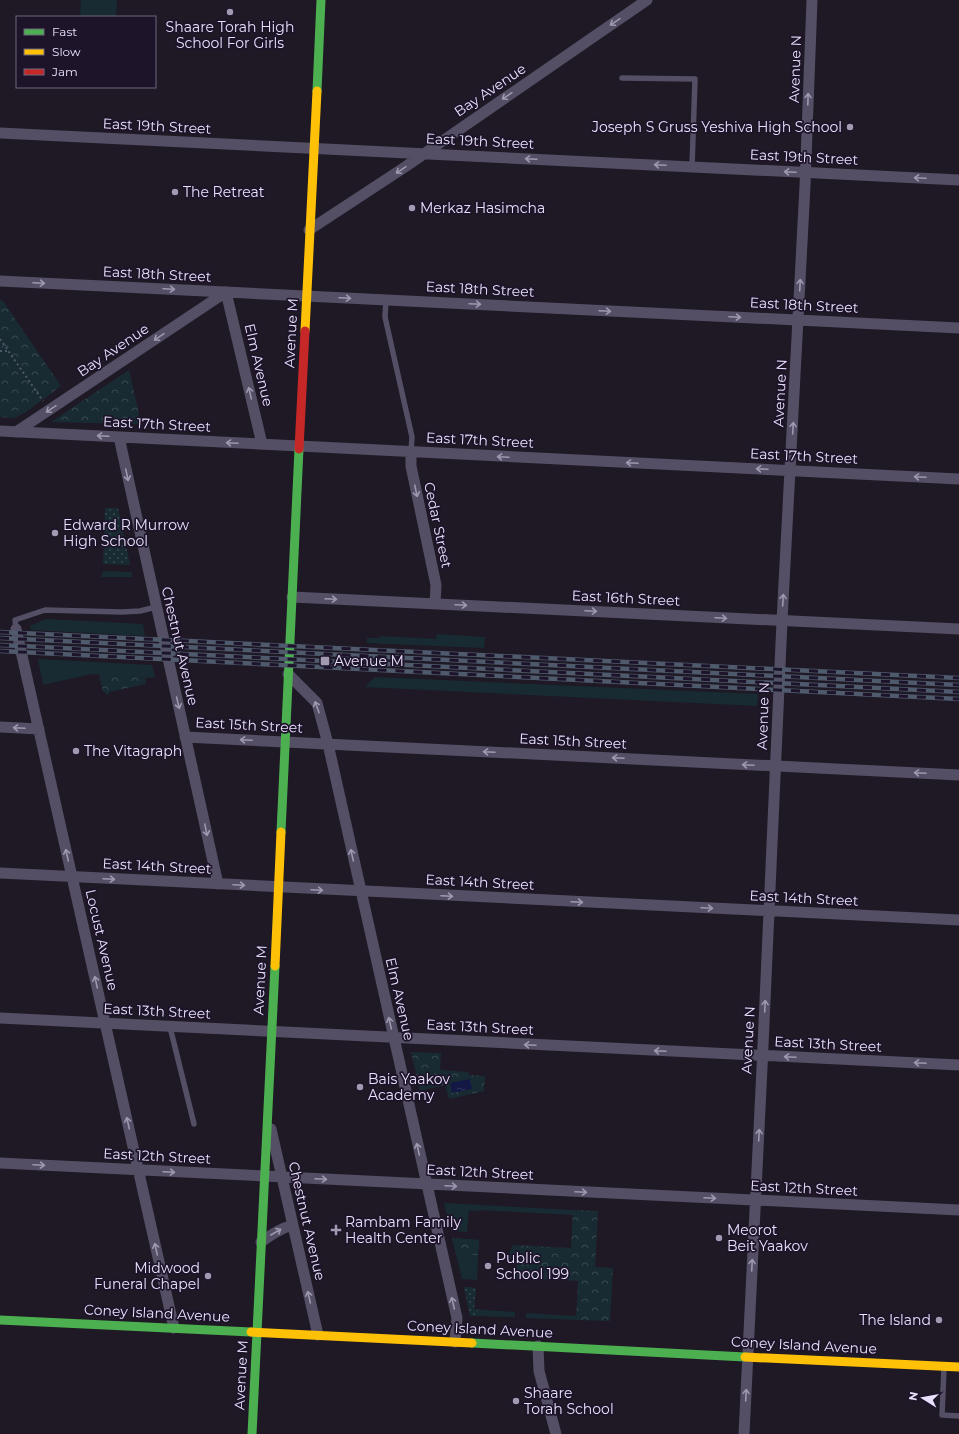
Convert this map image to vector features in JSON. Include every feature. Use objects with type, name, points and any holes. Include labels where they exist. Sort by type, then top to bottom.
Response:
[{"type":"street","name":"Avenue M","points":[[252,1434],[321,0]]},
{"type":"street","name":"Bay Avenue","points":[[309,230],[328,219],[424,154],[647,0]]},
{"type":"street","name":"Avenue N","points":[[744,1434],[763,1056],[782,621],[799,320],[812,0]]},
{"type":"street","name":"East 19th Street","points":[[0,133],[959,180]]},
{"type":"street","name":"East 18th Street","points":[[0,281],[959,328]]},
{"type":"street","name":"Bay Avenue","points":[[16,432],[226,292]]},
{"type":"street","name":"Elm Avenue","points":[[226,292],[262,444]]},
{"type":"street","name":"East 17th Street","points":[[0,431],[299,447],[959,478]]},
{"type":"street","name":"Chestnut Avenue","points":[[119,437],[218,884]]},
{"type":"street","name":"Cedar Street","points":[[411,452],[411,466],[436,584],[435,604]]},
{"type":"street","name":"East 16th Street","points":[[292,597],[959,630]]},
{"type":"street","name":"Locust Avenue","points":[[16,629],[174,1328]]},
{"type":"street","name":"Elm Avenue","points":[[288,674],[317,703],[328,744],[457,1318],[455,1342]]},
{"type":"street","points":[[0,727],[39,729]]},
{"type":"street","name":"East 15th Street","points":[[185,738],[959,775]]},
{"type":"street","name":"East 14th Street","points":[[0,873],[361,892],[959,920]]},
{"type":"street","name":"East 13th Street","points":[[0,1018],[959,1065]]},
{"type":"street","name":"Chestnut Avenue","points":[[267,1114],[318,1335]]},
{"type":"street","name":"East 12th Street","points":[[0,1164],[959,1210]]},
{"type":"street","points":[[262,1242],[285,1227],[293,1225]]},
{"type":"street","name":"Coney Island Avenue","points":[[0,1320],[959,1367]]},
{"type":"street","points":[[538,1346],[539,1371],[556,1434]]},
{"type":"lane","points":[[622,78],[695,80],[692,167]]},
{"type":"lane","points":[[386,300],[385,317],[412,437],[411,452]]},
{"type":"lane","points":[[16,629],[15,620],[45,610],[122,612],[140,611],[156,607]]},
{"type":"lane","points":[[170,1027],[194,1124]]},
{"type":"lane","points":[[944,1366],[942,1415],[959,1416]]},
{"type":"path","points":[[0,339],[43,402]]},
{"type":"path","points":[[0,351],[8,351]]},
{"type":"green space","points":[[81,0],[117,0],[116,16],[80,16]]},
{"type":"green space","points":[[0,300],[3,301],[61,386],[26,412],[14,418],[0,417]]},
{"type":"green space","points":[[129,370],[139,414],[138,424],[51,422]]},
{"type":"green space","points":[[105,508],[118,508],[130,565],[103,564]]},
{"type":"green space","points":[[103,571],[131,572],[133,577],[101,577]]},
{"type":"green space","points":[[46,619],[143,624],[145,636],[31,630],[30,626]]},
{"type":"green space","points":[[437,634],[485,637],[484,648],[367,643],[367,638],[380,638],[380,636],[436,639]]},
{"type":"green space","points":[[38,659],[152,665],[155,677],[150,678],[92,674],[43,685]]},
{"type":"green space","points":[[99,674],[145,678],[146,684],[109,692],[109,694],[106,695],[105,692],[103,692]]},
{"type":"green space","points":[[375,677],[758,694],[757,706],[365,687]]},
{"type":"green space","points":[[411,1052],[441,1053],[440,1070],[469,1072],[469,1075],[485,1076],[484,1091],[449,1099],[445,1085],[420,1091]]},
{"type":"green space","points":[[444,1203],[573,1210],[573,1215],[479,1210],[469,1211],[467,1232],[451,1231]]},
{"type":"green space","points":[[573,1210],[598,1211],[595,1267],[613,1268],[610,1321],[576,1320],[578,1281],[513,1278],[513,1273],[516,1273],[517,1259],[509,1258],[512,1245],[571,1248]]},
{"type":"green space","points":[[452,1238],[479,1240],[477,1280],[462,1279]]},
{"type":"green space","points":[[452,1238],[479,1240],[478,1255],[456,1254]]},
{"type":"green space","points":[[464,1287],[476,1288],[474,1309],[515,1312],[515,1317],[470,1316]]},
{"type":"green space","points":[[464,1287],[476,1288],[474,1309],[478,1310],[478,1316],[470,1316]]},
{"type":"green space","points":[[526,1313],[576,1316],[576,1320],[526,1318]]},
{"type":"water","points":[[470,1079],[472,1089],[452,1093],[450,1083]]},
{"type":"railway","points":[[0,632],[959,678]]},
{"type":"railway","points":[[0,638],[959,685]]},
{"type":"railway","points":[[0,645],[959,692]]},
{"type":"railway","points":[[0,651],[959,699]]},
{"type":"traffic: fast","points":[[317,91],[321,0]]},
{"type":"traffic: fast","points":[[281,832],[299,449]]},
{"type":"traffic: fast","points":[[252,1434],[275,966]]},
{"type":"traffic: fast","points":[[0,1320],[251,1332]]},
{"type":"traffic: fast","points":[[472,1343],[745,1357]]},
{"type":"traffic: slow","points":[[305,331],[317,91]]},
{"type":"traffic: slow","points":[[275,966],[281,832]]},
{"type":"traffic: slow","points":[[251,1332],[472,1343]]},
{"type":"traffic: slow","points":[[745,1357],[959,1367]]},
{"type":"traffic: jam","points":[[299,449],[305,331]]},
{"type":"place","name":"Shaare Torah High School For Girls","points":[[230,12]]},
{"type":"place","name":"Joseph S Gruss Yeshiva High School","points":[[850,127]]},
{"type":"place","name":"The Retreat","points":[[175,192]]},
{"type":"place","name":"Merkaz Hasimcha","points":[[412,208]]},
{"type":"place","name":"Edward R Murrow High School","points":[[55,533]]},
{"type":"place","name":"Avenue M","points":[[325,661]]},
{"type":"place","name":"The Vitagraph","points":[[76,751]]},
{"type":"place","name":"Bais Yaakov Academy","points":[[360,1087]]},
{"type":"place","name":"Rambam Family Health Center","points":[[336,1230]]},
{"type":"place","name":"Meorot Beit Yaakov","points":[[719,1238]]},
{"type":"place","name":"Public School 199","points":[[488,1266]]},
{"type":"place","name":"Midwood Funeral Chapel","points":[[208,1276]]},
{"type":"place","name":"The Island","points":[[939,1320]]},
{"type":"place","name":"Shaare Torah School","points":[[516,1401]]}]
